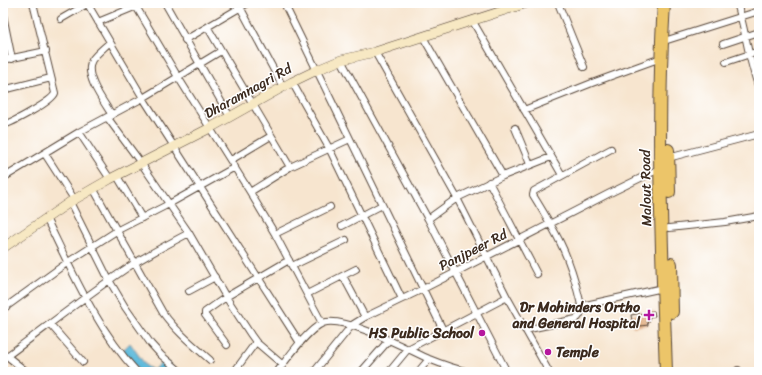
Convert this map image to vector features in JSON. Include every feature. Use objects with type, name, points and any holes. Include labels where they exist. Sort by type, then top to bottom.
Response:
[{"type":"highway","name":"Malout Road","points":[[664,3],[674,372]]},
{"type":"highway","name":"Malout Road","points":[[666,372],[660,169],[661,58],[671,3]]},
{"type":"street","points":[[3,125],[16,120],[51,99],[55,93],[46,51],[33,3]]},
{"type":"street","points":[[60,19],[87,3],[143,98],[300,343]]},
{"type":"street","points":[[98,22],[135,5],[144,3]]},
{"type":"street","points":[[165,3],[230,117]]},
{"type":"street","points":[[186,40],[208,28],[237,6],[248,3]]},
{"type":"street","points":[[284,3],[443,330]]},
{"type":"street","points":[[558,3],[584,67]]},
{"type":"street","points":[[737,3],[746,36],[748,55],[757,77],[759,88]]},
{"type":"street","name":"Dharamnagri Rd","points":[[4,246],[93,188],[210,128],[292,82],[317,70],[341,60],[375,52],[522,4]]},
{"type":"street","points":[[135,5],[178,77],[232,160],[275,234],[322,323]]},
{"type":"street","points":[[237,6],[283,87]]},
{"type":"street","points":[[665,40],[741,18],[759,11]]},
{"type":"street","points":[[3,14],[12,59]]},
{"type":"street","points":[[472,20],[562,175]]},
{"type":"street","points":[[208,28],[290,167]]},
{"type":"street","points":[[723,44],[759,32]]},
{"type":"street","points":[[422,37],[503,176]]},
{"type":"street","points":[[110,42],[91,62],[90,73],[110,116],[188,233],[226,297],[256,342],[283,365]]},
{"type":"street","points":[[3,60],[46,51]]},
{"type":"street","points":[[3,178],[45,154],[79,132],[143,98],[200,65],[221,51]]},
{"type":"street","points":[[726,62],[759,51]]},
{"type":"street","points":[[375,52],[457,198],[507,297],[549,372]]},
{"type":"street","points":[[524,110],[661,58]]},
{"type":"street","points":[[341,60],[457,272],[476,313],[507,372]]},
{"type":"street","points":[[3,90],[51,78]]},
{"type":"street","points":[[292,82],[329,148],[402,299]]},
{"type":"street","points":[[515,128],[530,164]]},
{"type":"street","points":[[79,132],[142,218]]},
{"type":"street","points":[[668,158],[759,134]]},
{"type":"street","points":[[232,160],[271,136]]},
{"type":"street","points":[[250,192],[290,167],[350,139]]},
{"type":"street","points":[[525,330],[576,319],[582,312],[568,257],[533,194],[534,191],[611,149]]},
{"type":"street","points":[[45,154],[72,201],[92,246],[109,280],[125,307],[151,344],[161,355],[181,372]]},
{"type":"street","points":[[428,219],[457,198],[489,182],[551,156]]},
{"type":"street","points":[[3,309],[68,262],[118,230],[169,204],[235,167]]},
{"type":"street","name":"Panjpeer Rd","points":[[314,372],[352,325],[365,317],[660,169]]},
{"type":"street","points":[[489,182],[537,274]]},
{"type":"street","points":[[93,188],[118,230],[134,263],[172,325],[210,360]]},
{"type":"street","points":[[342,226],[382,205]]},
{"type":"street","points":[[275,234],[330,207]]},
{"type":"street","points":[[669,228],[725,222],[759,216]]},
{"type":"street","points":[[46,218],[85,297],[119,351],[137,372]]},
{"type":"street","points":[[27,372],[5,354],[50,324],[85,297],[134,263],[188,233]]},
{"type":"street","points":[[227,345],[205,315],[205,312],[226,297],[258,278],[346,240]]},
{"type":"street","points":[[307,294],[356,269]]},
{"type":"street","points":[[343,276],[365,317]]},
{"type":"street","points":[[189,291],[214,277]]},
{"type":"street","points":[[581,306],[663,288]]},
{"type":"street","points":[[389,372],[408,349],[507,297]]},
{"type":"street","points":[[277,372],[300,343],[322,323],[331,322],[352,325],[389,340],[429,359],[469,372]]},
{"type":"street","points":[[50,324],[83,362]]},
{"type":"street","points":[[361,372],[389,340]]},
{"type":"street","points":[[234,372],[256,342]]},
{"type":"street","points":[[418,372],[429,359]]},
{"type":"street","points":[[444,372],[450,366]]},
{"type":"water","points":[[130,343],[146,366],[153,370],[165,360],[178,372],[140,372],[122,351]]},
{"type":"building","points":[[654,311],[655,316],[649,317],[650,321],[647,321],[648,325],[633,327],[631,315]]},
{"type":"place","name":"Dr Mohinders Ortho and General Hospital","points":[[649,315]]},
{"type":"place","name":"HS Public School","points":[[482,333]]},
{"type":"place","name":"Temple","points":[[548,352]]}]
